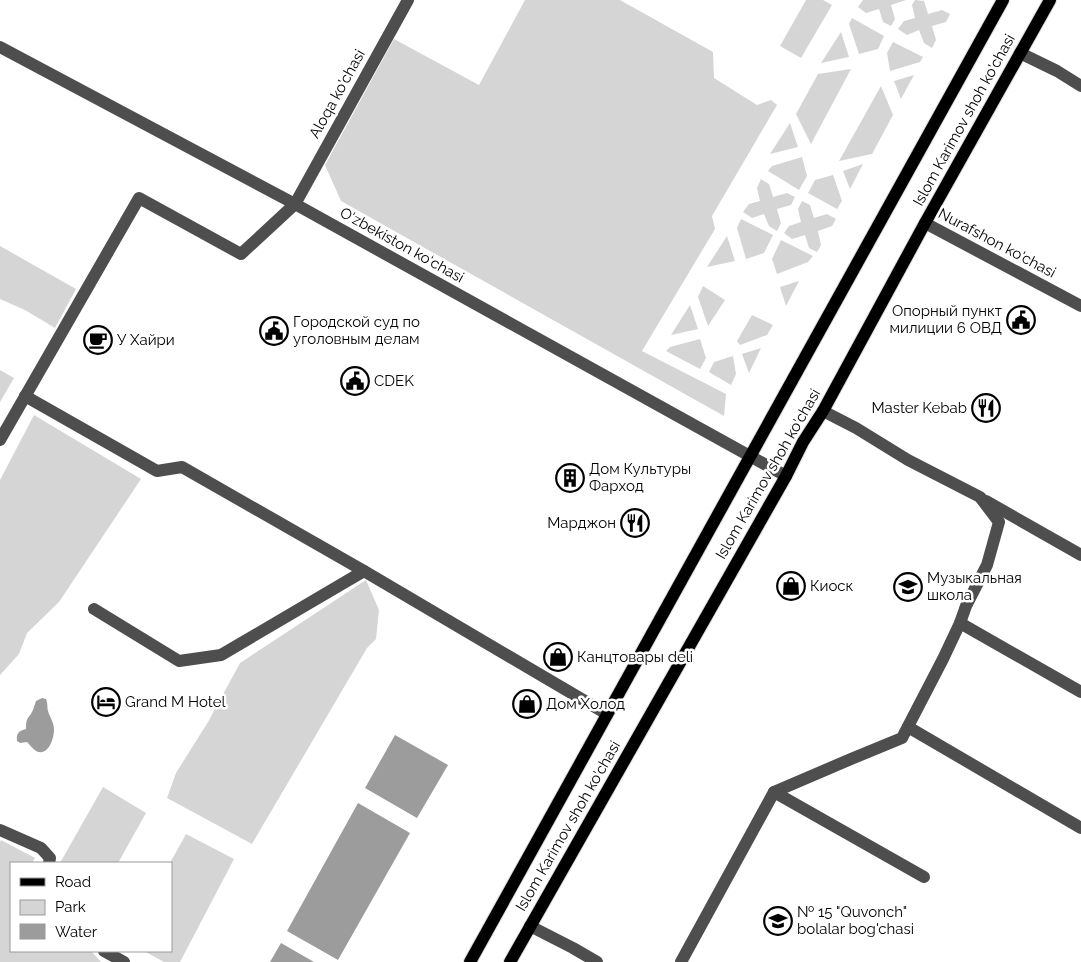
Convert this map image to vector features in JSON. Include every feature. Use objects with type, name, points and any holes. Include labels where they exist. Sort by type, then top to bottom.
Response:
[{"type":"main road","name":"Islom Karimov shoh ko'chasi","points":[[470,962],[1003,0]]},
{"type":"main road","name":"Islom Karimov shoh ko'chasi","points":[[510,962],[786,476],[803,442],[823,411],[925,223],[1050,0]]},
{"type":"street","name":"Aloqa ko'chasi","points":[[25,396],[139,198],[241,254],[295,204],[408,0]]},
{"type":"street","name":"O‘zbekiston ko‘chasi","points":[[0,47],[295,204],[786,476]]},
{"type":"street","points":[[1020,53],[1057,71],[1081,86]]},
{"type":"street","name":"Nurafshon ko'chasi","points":[[925,223],[1081,306]]},
{"type":"street","points":[[0,440],[25,396],[157,471],[182,467],[364,570],[607,714]]},
{"type":"street","points":[[823,411],[1081,555]]},
{"type":"street","points":[[681,962],[774,792],[902,738],[943,659],[966,606],[987,565],[999,522],[980,497]]},
{"type":"street","points":[[94,609],[178,661],[221,655],[364,570]]},
{"type":"street","points":[[960,623],[1081,692]]},
{"type":"street","points":[[908,727],[1081,828]]},
{"type":"street","points":[[774,792],[924,877]]},
{"type":"street","points":[[0,830],[41,848],[50,858],[49,862]]},
{"type":"street","points":[[530,926],[597,962]]},
{"type":"street","points":[[106,952],[124,962]]},
{"type":"green space","points":[[525,0],[620,0],[713,52],[714,78],[757,105],[771,100],[777,105],[712,216],[715,229],[642,351],[726,394],[724,416],[341,201],[325,165],[394,39],[479,85]]},
{"type":"green space","points":[[806,0],[823,0],[832,5],[801,58],[780,46]]},
{"type":"green space","points":[[863,0],[906,0],[891,5],[895,19],[891,26],[883,22],[879,9],[866,13],[858,7]]},
{"type":"green space","points":[[915,0],[924,1],[928,14],[942,10],[950,14],[946,22],[932,26],[936,40],[932,48],[924,43],[919,30],[907,35],[898,29],[904,21],[915,18],[912,5]]},
{"type":"green space","points":[[852,18],[884,36],[878,49],[859,54],[849,24]]},
{"type":"green space","points":[[841,32],[849,57],[821,63]]},
{"type":"green space","points":[[893,42],[923,57],[920,62],[890,71],[887,53]]},
{"type":"green space","points":[[851,69],[811,144],[796,114],[818,74]]},
{"type":"green space","points":[[914,75],[901,99],[894,81]]},
{"type":"green space","points":[[881,86],[893,115],[872,154],[839,161]]},
{"type":"green space","points":[[790,123],[798,147],[770,154]]},
{"type":"green space","points":[[802,157],[807,176],[799,190],[768,171],[772,166]]},
{"type":"green space","points":[[863,164],[850,189],[843,171]]},
{"type":"green space","points":[[833,175],[842,201],[837,209],[808,193],[815,180]]},
{"type":"green space","points":[[761,179],[769,184],[773,197],[787,193],[795,197],[791,205],[777,209],[781,223],[777,231],[769,226],[764,214],[752,218],[743,212],[749,204],[760,201],[757,188]]},
{"type":"green space","points":[[802,201],[810,205],[814,218],[827,214],[836,219],[832,226],[818,231],[821,245],[817,252],[809,248],[805,235],[792,239],[784,233],[789,226],[801,222],[798,209]]},
{"type":"green space","points":[[741,219],[773,235],[764,253],[746,259],[737,228]]},
{"type":"green space","points":[[727,236],[735,261],[707,267]]},
{"type":"green space","points":[[781,240],[813,256],[808,262],[777,274],[772,259]]},
{"type":"green space","points":[[0,246],[76,289],[55,328],[25,310],[0,299]]},
{"type":"green space","points":[[799,281],[786,306],[780,287]]},
{"type":"green space","points":[[703,286],[725,300],[708,326],[698,297]]},
{"type":"green space","points":[[690,305],[698,329],[671,335]]},
{"type":"green space","points":[[752,315],[773,325],[767,335],[740,345],[737,341]]},
{"type":"green space","points":[[700,339],[706,358],[700,369],[666,351],[670,347]]},
{"type":"green space","points":[[761,348],[749,373],[742,354]]},
{"type":"green space","points":[[733,356],[736,374],[731,385],[709,372],[714,362]]},
{"type":"green space","points":[[0,370],[14,378],[0,402]]},
{"type":"green space","points":[[34,415],[141,479],[59,602],[27,633],[19,654],[0,675],[0,480]]},
{"type":"green space","points":[[366,580],[379,610],[376,639],[367,648],[252,844],[167,798],[176,773],[208,722],[240,663]]},
{"type":"green space","points":[[103,787],[146,813],[119,862],[61,862]]},
{"type":"green space","points":[[186,834],[234,859],[180,962],[164,962],[146,952],[172,952],[171,862]]},
{"type":"green space","points":[[1,840],[35,858],[33,862],[10,862],[10,952],[92,952],[101,962],[0,962]]},
{"type":"water","points":[[42,698],[46,699],[54,730],[50,746],[44,752],[40,752],[36,751],[27,742],[20,743],[17,741],[17,736],[18,733],[26,729],[27,720],[36,701]]},
{"type":"water","points":[[395,735],[448,765],[417,818],[365,788]]},
{"type":"water","points":[[358,803],[410,833],[338,960],[287,931]]},
{"type":"water","points":[[281,943],[314,962],[270,962]]},
{"type":"place","name":"Опорный пункт милиции 6 ОВД","points":[[1021,320]]},
{"type":"place","name":"Городской суд по уголовным делам","points":[[274,331]]},
{"type":"place","name":"У Хайри","points":[[98,340]]},
{"type":"place","name":"CDEK","points":[[355,381]]},
{"type":"place","name":"Master Kebab","points":[[986,408]]},
{"type":"place","name":"Дом Культуры Фарход","points":[[570,478]]},
{"type":"place","name":"Марджон","points":[[635,523]]},
{"type":"place","name":"Киоск","points":[[791,586]]},
{"type":"place","name":"Музыкальная школа","points":[[908,587]]},
{"type":"place","name":"Канцтовары deli","points":[[558,657]]},
{"type":"place","name":"Grand M Hotel","points":[[106,702]]},
{"type":"place","name":"Дом Холод","points":[[527,704]]},
{"type":"place","name":"№ 15 \"Quvonch\" bolalar bog'chasi","points":[[778,921]]}]
